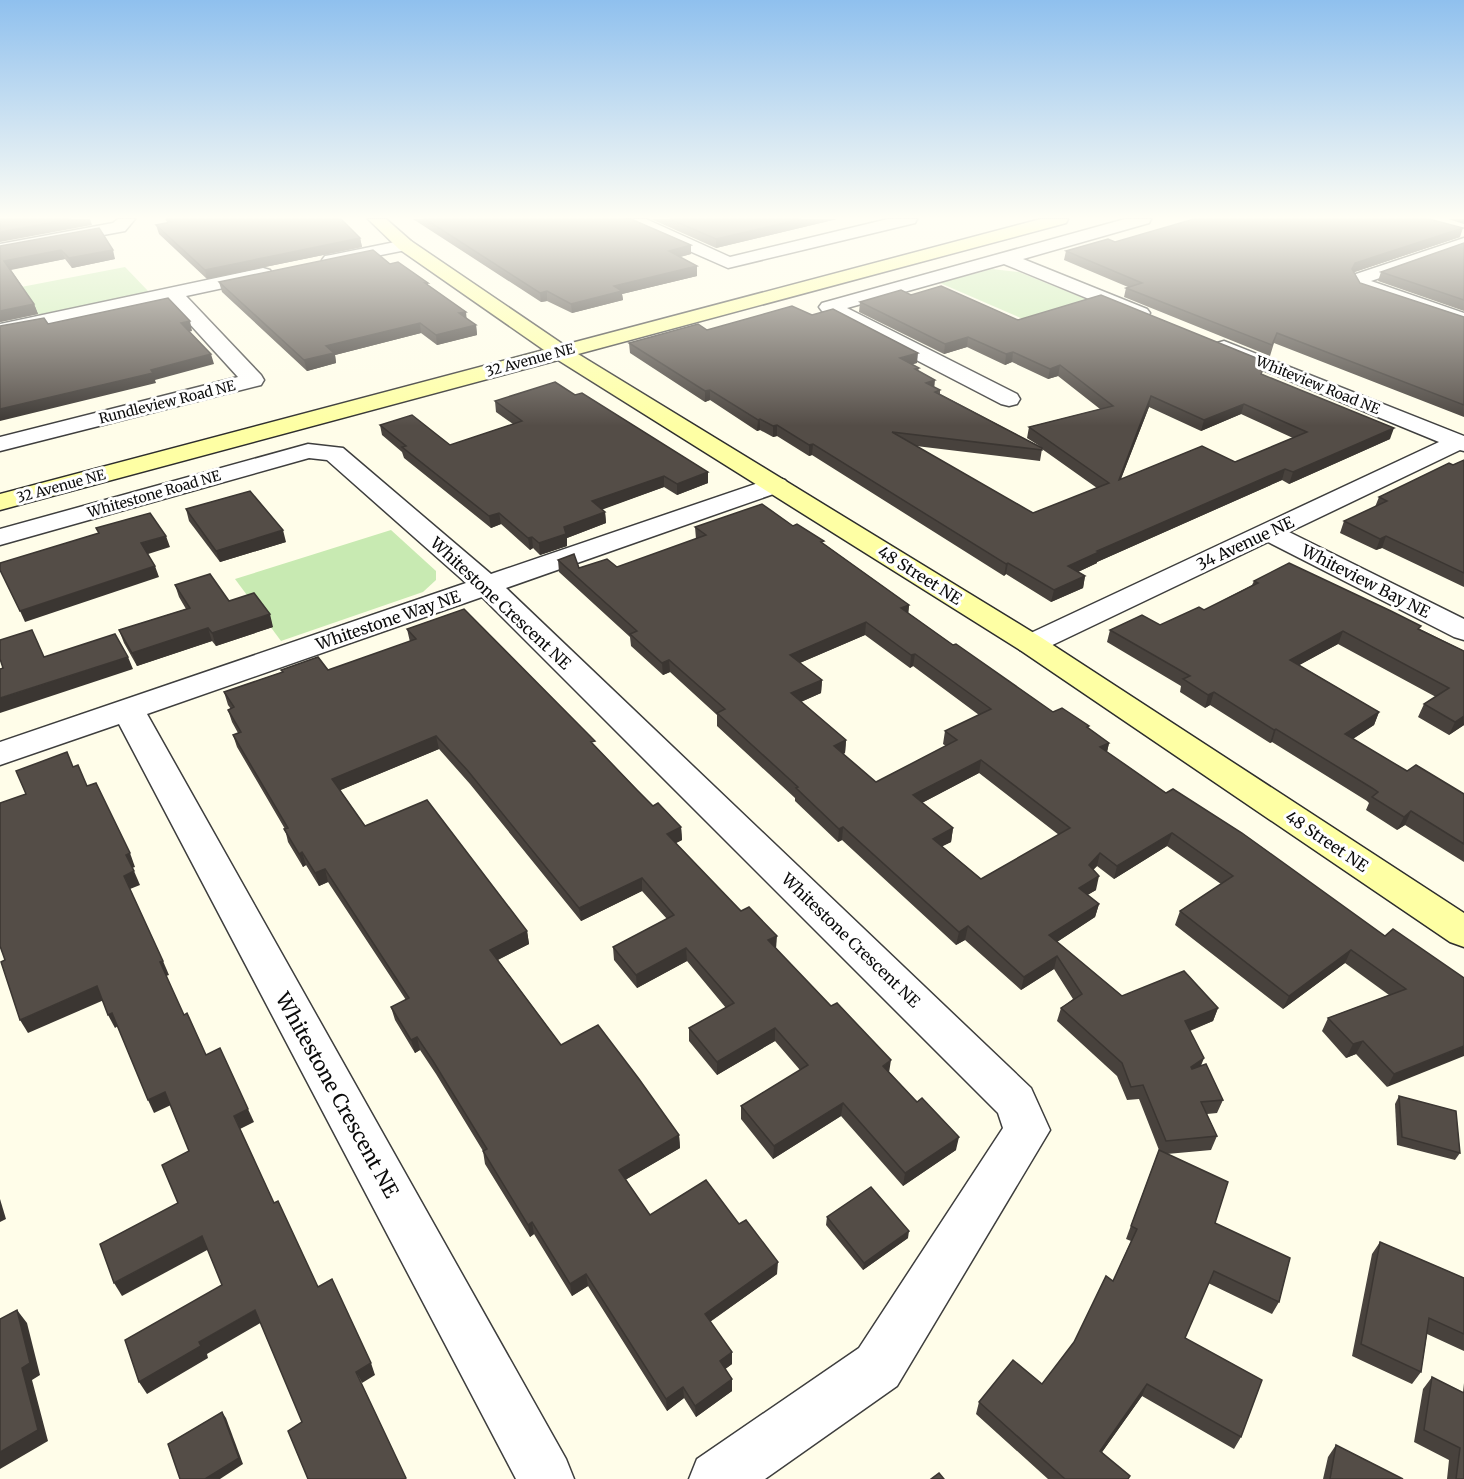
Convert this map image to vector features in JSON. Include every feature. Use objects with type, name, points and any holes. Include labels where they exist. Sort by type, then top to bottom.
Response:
[{"type":"main road","name":"48 Street NE","points":[[467,288],[540,338],[562,342],[588,371],[1031,644],[1464,932]]},
{"type":"main road","points":[[667,305],[733,288]]},
{"type":"main road","name":"32 Avenue NE","points":[[0,502],[430,387],[562,342],[781,288]]},
{"type":"main road","name":"32 Avenue NE","points":[[172,434],[540,338]]},
{"type":"main road","points":[[430,387],[499,377],[588,371]]},
{"type":"street","points":[[0,330],[196,288]]},
{"type":"street","points":[[897,288],[829,307],[1009,399]]},
{"type":"street","points":[[1079,288],[1160,321]]},
{"type":"street","points":[[1371,288],[1464,320]]},
{"type":"street","name":"Rundleview Road NE","points":[[0,444],[253,380],[172,293]]},
{"type":"street","name":"Whiteview Road NE","points":[[1204,339],[1461,443]]},
{"type":"street","name":"34 Avenue NE","points":[[1031,644],[1461,443]]},
{"type":"street","name":"Whitestone Road NE","points":[[0,537],[308,451]]},
{"type":"street","name":"Whitestone Crescent NE","points":[[308,451],[334,453],[486,585],[1015,1101],[1027,1130],[878,1367],[717,1479]]},
{"type":"street","name":"Whitestone Way NE","points":[[0,754],[776,485]]},
{"type":"street","name":"Whiteview Bay NE","points":[[1268,532],[1464,631]]},
{"type":"street","name":"Whitestone Crescent NE","points":[[128,710],[546,1479]]},
{"type":"green space","points":[[16,288],[145,288],[149,292],[37,315]]},
{"type":"green space","points":[[952,288],[1059,288],[1093,302],[1030,322]]},
{"type":"green space","points":[[391,530],[436,571],[436,580],[423,592],[281,641],[235,579]]},
{"type":"building","points":[[0,288],[23,288],[34,304],[0,311]]},
{"type":"building","points":[[226,288],[432,288],[466,312],[459,313],[476,325],[436,335],[420,323],[326,346],[334,353],[304,360]]},
{"type":"building","points":[[532,288],[617,288],[622,291],[571,304],[547,291],[540,293]]},
{"type":"building","points":[[934,288],[946,288],[1018,320],[1101,295],[1266,362],[1261,374],[1394,428],[1293,472],[1285,469],[1097,551],[1099,552],[1068,566],[1085,576],[1054,590],[1008,563],[1006,564],[813,444],[809,445],[777,425],[773,426],[758,420],[710,390],[705,391],[629,343],[698,324],[707,330],[792,306],[812,315],[833,309],[918,353],[900,358],[935,380],[926,383],[940,390],[935,392],[1042,450],[892,432],[1033,513],[1109,483],[1029,427],[1113,406],[1060,365],[1050,369],[1013,352],[1006,354],[968,337],[945,344],[860,302],[901,290],[911,295]],"holes":[[[1151,396],[1204,420],[1244,404],[1307,432],[1235,462],[1202,446],[1119,480]]]},
{"type":"building","points":[[1126,288],[1375,288],[1464,317],[1464,405],[1277,333],[1272,345]]},
{"type":"building","points":[[1428,288],[1464,288],[1464,300]]},
{"type":"building","points":[[168,298],[190,321],[181,323],[211,354],[151,370],[153,373],[0,409],[0,326],[44,318],[48,324]]},
{"type":"building","points":[[555,382],[575,395],[582,393],[708,472],[677,484],[664,476],[592,501],[605,512],[564,527],[566,534],[539,543],[532,537],[528,538],[499,513],[489,516],[402,447],[406,446],[380,425],[412,415],[450,445],[522,421],[495,401]]},
{"type":"building","points":[[1464,460],[1464,573],[1386,536],[1380,539],[1344,521],[1387,501],[1379,497],[1449,463],[1453,465]]},
{"type":"building","points":[[250,491],[283,530],[216,551],[186,509]]},
{"type":"building","points":[[762,504],[793,526],[797,524],[824,541],[821,542],[909,605],[901,608],[953,645],[956,644],[1053,712],[1062,708],[1089,726],[1087,727],[1109,743],[1100,747],[1166,793],[1173,789],[1242,833],[1385,936],[1393,929],[1464,978],[1464,1046],[1394,1074],[1363,1041],[1353,1044],[1328,1018],[1406,989],[1351,950],[1289,996],[1180,911],[1233,876],[1172,833],[1117,866],[1100,853],[1089,865],[1099,876],[1079,888],[1099,904],[1049,935],[1122,996],[1184,971],[1218,1008],[1185,1021],[1204,1058],[1191,1067],[1192,1069],[1206,1064],[1223,1100],[1201,1102],[1217,1136],[1166,1141],[1143,1085],[1131,1087],[1122,1063],[1061,1008],[1082,994],[1057,956],[1024,977],[968,926],[959,932],[843,827],[839,829],[796,788],[798,787],[717,713],[725,709],[669,660],[662,663],[630,634],[637,631],[558,560],[574,554],[579,568],[607,559],[617,567],[706,535],[695,527]],"holes":[[[866,622],[991,709],[945,731],[957,740],[876,782],[834,746],[846,740],[791,693],[822,680],[790,655]],[[981,760],[1070,828],[981,879],[933,839],[953,828],[913,795]]]},
{"type":"building","points":[[150,513],[166,536],[141,543],[155,566],[20,611],[0,570],[0,563],[99,533],[96,528]]},
{"type":"building","points":[[1289,563],[1421,626],[1418,629],[1464,651],[1464,716],[1455,722],[1424,704],[1449,688],[1343,631],[1290,660],[1379,712],[1345,734],[1407,771],[1416,765],[1464,794],[1464,844],[1411,811],[1404,817],[1372,797],[1378,792],[1372,788],[1214,692],[1208,695],[1183,679],[1190,676],[1110,630],[1142,615],[1160,625],[1199,607],[1204,610],[1258,583],[1254,581]]},
{"type":"building","points":[[210,574],[229,601],[254,593],[270,614],[212,633],[208,628],[132,653],[119,630],[190,608],[175,585]]},
{"type":"building","points":[[464,609],[595,741],[591,742],[637,790],[653,806],[658,803],[681,827],[667,834],[741,911],[749,907],[777,936],[768,940],[831,1006],[837,1003],[891,1060],[883,1066],[917,1102],[922,1098],[959,1137],[905,1173],[843,1103],[774,1146],[741,1106],[808,1065],[775,1028],[717,1062],[689,1028],[734,1003],[686,948],[636,975],[613,947],[674,915],[642,878],[579,908],[468,771],[436,736],[332,779],[365,826],[427,800],[527,931],[490,950],[561,1045],[598,1025],[639,1079],[679,1135],[619,1170],[650,1215],[706,1180],[739,1224],[746,1220],[778,1262],[705,1314],[732,1352],[720,1361],[732,1379],[695,1406],[683,1387],[666,1399],[586,1274],[570,1284],[532,1222],[528,1225],[483,1151],[487,1149],[433,1061],[417,1037],[411,1040],[391,1007],[409,998],[325,869],[315,873],[302,852],[299,854],[284,829],[288,828],[233,735],[241,732],[228,710],[234,707],[224,692],[283,672],[281,670],[318,657],[328,670],[416,639],[407,629]]},
{"type":"building","points":[[32,630],[44,657],[115,634],[128,657],[0,698],[0,669],[3,668],[0,659],[0,640]]},
{"type":"building","points":[[67,752],[73,767],[78,765],[87,786],[96,783],[130,853],[126,855],[134,871],[124,876],[163,961],[160,962],[184,1015],[187,1013],[206,1055],[220,1048],[248,1109],[234,1116],[274,1203],[278,1201],[318,1287],[332,1279],[371,1363],[356,1372],[405,1479],[308,1479],[288,1431],[302,1422],[255,1310],[199,1342],[201,1346],[139,1382],[125,1340],[222,1285],[202,1236],[114,1283],[100,1244],[178,1203],[162,1165],[189,1151],[165,1092],[148,1100],[112,1013],[108,1015],[97,986],[20,1020],[1,962],[5,960],[0,946],[0,803],[26,794],[16,771]]},
{"type":"building","points":[[1399,1096],[1456,1111],[1460,1153],[1402,1137]]},
{"type":"building","points":[[1159,1150],[1228,1182],[1215,1223],[1290,1258],[1279,1302],[1214,1271],[1185,1338],[1262,1380],[1241,1437],[1147,1384],[1100,1451],[1130,1476],[1128,1479],[1065,1479],[979,1402],[1013,1360],[1042,1384],[1074,1342],[1106,1276],[1113,1281],[1137,1229],[1131,1226]]},
{"type":"building","points":[[871,1187],[909,1231],[864,1263],[827,1217]]},
{"type":"building","points":[[1380,1242],[1464,1278],[1464,1334],[1429,1318],[1421,1372],[1361,1344]]},
{"type":"building","points":[[17,1310],[30,1363],[22,1368],[38,1430],[0,1452],[0,1319]]},
{"type":"building","points":[[1432,1377],[1464,1393],[1464,1479],[1456,1479],[1460,1448],[1424,1430]]},
{"type":"building","points":[[222,1412],[239,1458],[205,1479],[180,1479],[168,1444]]},
{"type":"building","points":[[1336,1445],[1403,1479],[1330,1479]]},
{"type":"building","points":[[939,1473],[944,1479],[931,1479]]}]
